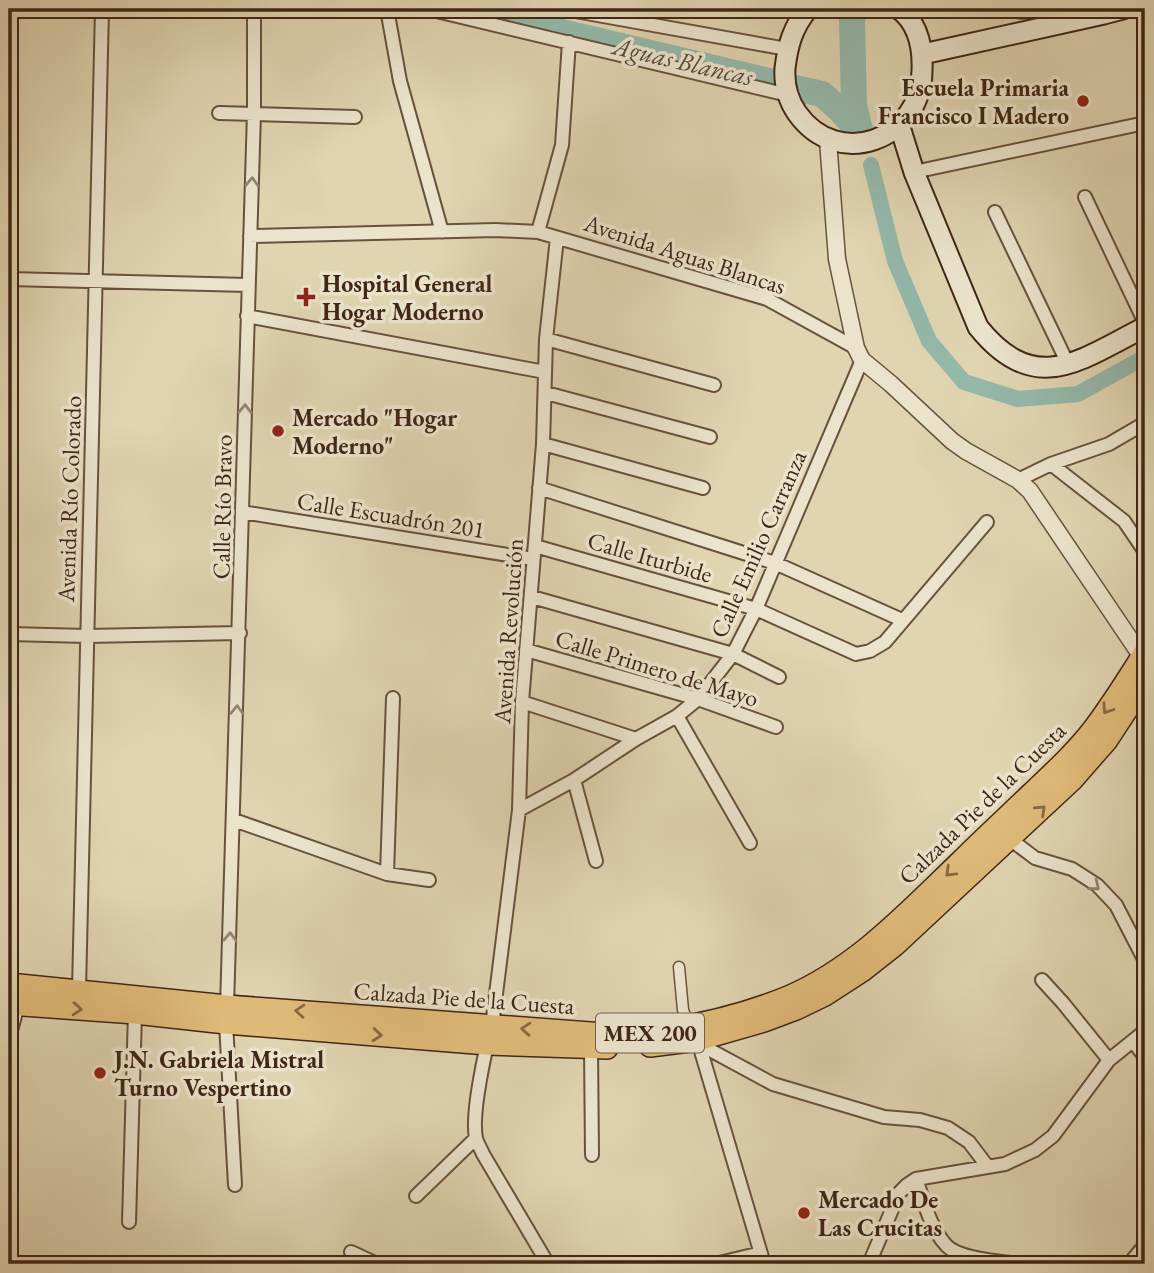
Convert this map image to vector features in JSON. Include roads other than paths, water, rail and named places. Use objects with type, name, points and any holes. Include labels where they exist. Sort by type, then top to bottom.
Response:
[{"type":"main road","points":[[808,9],[792,33],[787,49],[785,78],[788,95],[803,122],[816,133],[828,140],[856,144],[887,135],[900,127],[917,101],[922,80],[923,54],[916,29],[899,9]]},
{"type":"main road","points":[[923,54],[1123,9]]},
{"type":"main road","points":[[900,127],[914,172],[978,327],[991,344],[1012,360],[1033,367],[1053,368],[1086,357],[1145,325]]},
{"type":"main road","name":"Calzada Pie de la Cuesta","points":[[13,1004],[135,1013],[227,1014],[489,1035],[591,1048],[663,1046],[696,1037],[819,981],[918,914],[1003,833],[1094,729],[1144,654]]},
{"type":"main road","name":"Calzada Pie de la Cuesta","points":[[1003,833],[1072,780],[1107,740],[1145,682]]},
{"type":"main road","name":"Calzada Pie de la Cuesta","points":[[9,984],[79,990],[227,1014]]},
{"type":"main road","name":"Calzada Pie de la Cuesta","points":[[489,1035],[617,1035],[661,1032],[696,1037]]},
{"type":"street","name":"Avenida Río Colorado","points":[[79,990],[102,9]]},
{"type":"street","name":"Calle Río Bravo","points":[[235,1185],[227,1014],[254,113],[254,9]]},
{"type":"street","points":[[387,9],[400,81],[442,232]]},
{"type":"street","points":[[428,9],[788,95]]},
{"type":"street","points":[[564,9],[787,49]]},
{"type":"street","points":[[538,232],[562,145],[569,42]]},
{"type":"street","points":[[219,113],[355,117]]},
{"type":"street","points":[[914,172],[1145,123]]},
{"type":"street","points":[[828,140],[837,259],[859,354]]},
{"type":"street","points":[[1085,197],[1145,325]]},
{"type":"street","points":[[995,212],[1068,364]]},
{"type":"street","name":"Avenida Aguas Blancas","points":[[250,236],[496,230],[538,232],[767,299],[859,354],[952,441],[1018,480],[1030,491],[1144,654]]},
{"type":"street","name":"Avenida Revolución","points":[[476,1138],[475,1117],[489,1035],[519,810],[522,702],[543,444],[546,339],[557,238]]},
{"type":"street","points":[[9,279],[248,285]]},
{"type":"street","points":[[247,316],[545,372]]},
{"type":"street","points":[[546,339],[714,385]]},
{"type":"street","name":"Calle Emilio Carranza","points":[[519,810],[574,780],[636,739],[677,716],[698,699],[733,654],[756,609],[859,354]]},
{"type":"street","points":[[546,393],[710,437]]},
{"type":"street","points":[[1018,480],[1051,464],[1109,444],[1145,423]]},
{"type":"street","points":[[543,444],[703,488]]},
{"type":"street","points":[[1051,464],[1125,521],[1145,552]]},
{"type":"street","points":[[539,488],[775,563],[902,620],[987,522]]},
{"type":"street","name":"Calle Escuadrón 201","points":[[242,512],[534,553]]},
{"type":"street","name":"Calle Iturbide","points":[[534,553],[756,609],[856,654],[870,651],[885,642],[902,620]]},
{"type":"street","points":[[531,597],[733,654],[779,677]]},
{"type":"street","points":[[9,634],[87,636],[240,633]]},
{"type":"street","name":"Calle Primero de Mayo","points":[[526,650],[698,699],[776,727]]},
{"type":"street","points":[[387,874],[393,698]]},
{"type":"street","points":[[522,702],[636,739]]},
{"type":"street","points":[[677,716],[750,843]]},
{"type":"street","points":[[574,780],[596,861]]},
{"type":"street","points":[[234,821],[387,874],[429,880]]},
{"type":"street","points":[[1003,833],[1035,858],[1072,869],[1097,885],[1116,905],[1145,961]]},
{"type":"street","points":[[680,967],[683,1010],[696,1037],[762,1259],[715,1264]]},
{"type":"street","points":[[1042,980],[1109,1060]]},
{"type":"street","points":[[9,1038],[13,1004]]},
{"type":"street","points":[[129,1222],[135,1013]]},
{"type":"street","points":[[869,1264],[899,1193],[907,1185],[916,1180],[1005,1164],[1035,1150],[1053,1136],[1109,1060],[1145,1031]]},
{"type":"street","points":[[696,1037],[712,1051],[773,1084],[884,1117],[920,1120],[948,1128],[970,1142],[988,1167]]},
{"type":"street","points":[[1133,1041],[1145,1058]]},
{"type":"street","points":[[591,1048],[592,1155]]},
{"type":"street","points":[[416,1196],[476,1138],[482,1154],[548,1264]]},
{"type":"street","points":[[916,1180],[934,1229],[947,1248],[981,1260],[1020,1264]]},
{"type":"street","points":[[1129,1264],[1145,1244]]},
{"type":"street","points":[[351,1252],[377,1264]]},
{"type":"waterway","name":"Aguas Blancas","points":[[466,9],[777,83]]},
{"type":"waterway","name":"Aguas Blancas","points":[[852,17],[854,106],[861,134]]},
{"type":"waterway","name":"Aguas Blancas","points":[[795,88],[822,94],[860,132]]},
{"type":"waterway","name":"Aguas Blancas","points":[[871,165],[895,261],[929,341],[964,382],[1018,399],[1078,394],[1145,357]]},
{"type":"place","name":"Escuela Primaria Francisco I Madero","points":[[1083,101]]},
{"type":"place","name":"Hospital General Hogar Moderno","points":[[306,297]]},
{"type":"place","name":"Mercado \"Hogar Moderno\"","points":[[278,431]]},
{"type":"place","name":"J.N. Gabriela Mistral Turno Vespertino","points":[[100,1073]]},
{"type":"place","name":"Mercado De Las Crucitas","points":[[804,1213]]}]
